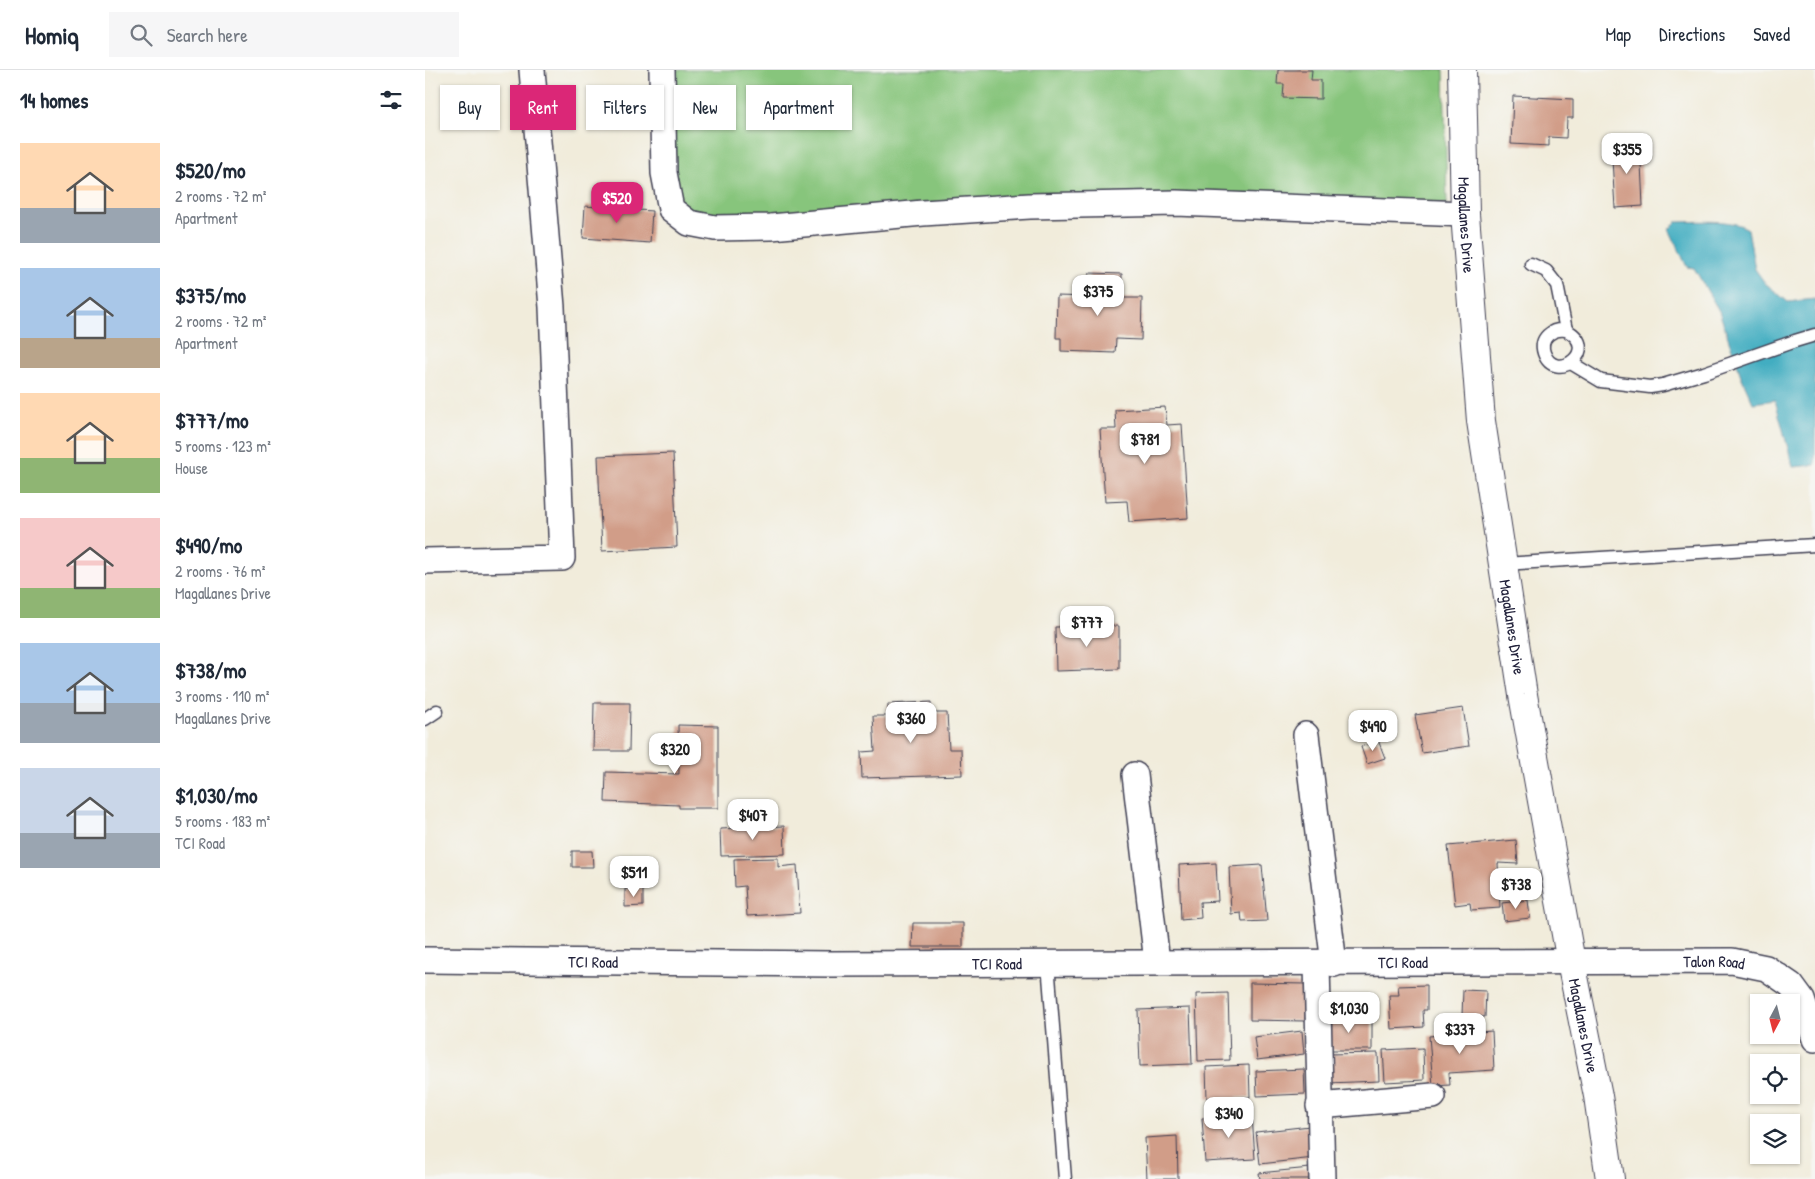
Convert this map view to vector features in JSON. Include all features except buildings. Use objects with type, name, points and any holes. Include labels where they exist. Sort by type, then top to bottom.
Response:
[{"type":"street","points":[[425,560],[561,558],[552,307],[532,70]]},
{"type":"street","points":[[662,70],[664,173],[671,208],[689,223],[715,228],[771,227],[923,213],[1030,206],[1175,203],[1465,214]]},
{"type":"street","name":"Magallanes Drive","points":[[1462,70],[1465,214],[1481,421],[1523,695],[1571,962],[1598,1096],[1610,1179]]},
{"type":"street","points":[[1307,735],[1325,964],[1319,1106],[1322,1179]]},
{"type":"street","points":[[1135,775],[1157,962]]},
{"type":"street","name":"TCI Road","points":[[425,960],[831,964],[1571,962]]},
{"type":"street","name":"Talon Road","points":[[1571,962],[1732,962],[1767,968],[1791,985],[1802,1000],[1815,1039]]},
{"type":"street","points":[[1319,1106],[1433,1096]]},
{"type":"lane","points":[[1531,264],[1546,270],[1557,285],[1566,330]]},
{"type":"lane","points":[[1560,329],[1566,330],[1576,337],[1580,348],[1571,363],[1559,366],[1553,364],[1543,350],[1545,338],[1560,329]]},
{"type":"lane","points":[[1571,363],[1601,381],[1640,386],[1663,385],[1815,336]]},
{"type":"lane","points":[[1503,564],[1815,545]]},
{"type":"lane","points":[[425,719],[437,711]]},
{"type":"lane","points":[[1048,963],[1065,1179]]},
{"type":"green space","points":[[671,70],[1444,70],[1447,204],[717,221],[690,212],[677,199]]},
{"type":"water","points":[[1676,222],[1723,222],[1748,229],[1755,269],[1765,283],[1788,302],[1815,299],[1815,465],[1793,467],[1775,400],[1753,403],[1741,376],[1719,311],[1694,268],[1687,267],[1669,229]]}]
